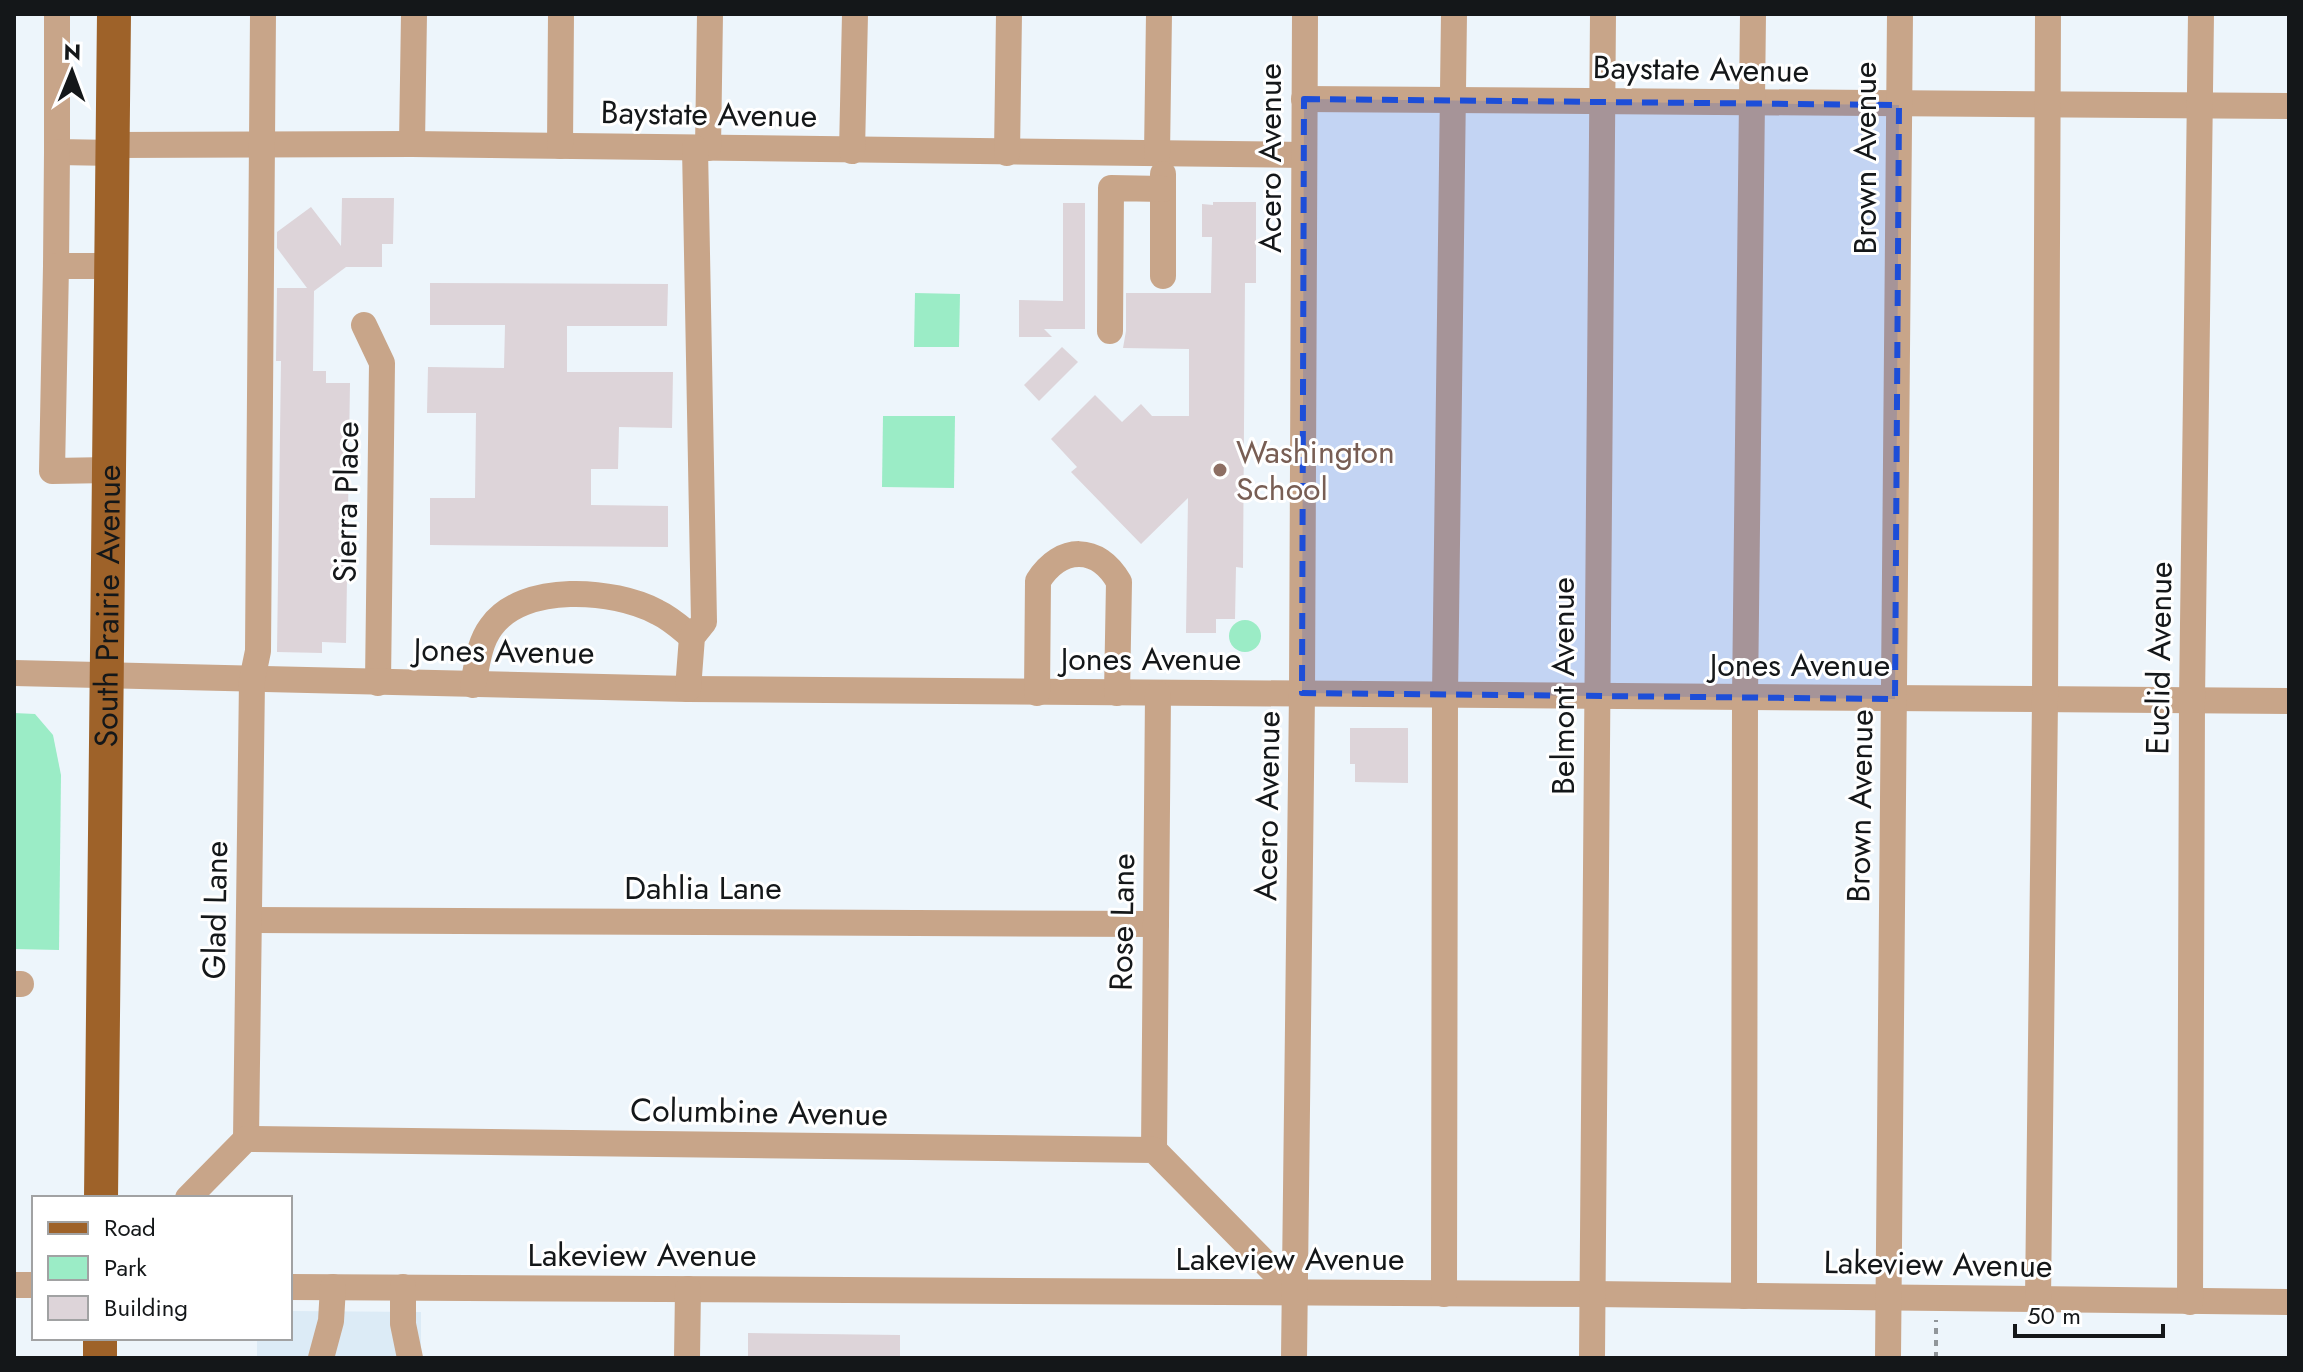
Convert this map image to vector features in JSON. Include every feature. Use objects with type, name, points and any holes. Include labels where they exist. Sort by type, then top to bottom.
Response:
[{"type":"main road","name":"South Prairie Avenue","points":[[101,1196],[114,14]]},
{"type":"street","points":[[57,14],[52,471],[110,470]]},
{"type":"street","name":"Glad Lane","points":[[246,1139],[252,680],[258,651],[263,14]]},
{"type":"street","points":[[412,144],[414,14]]},
{"type":"street","points":[[560,146],[561,14]]},
{"type":"street","points":[[688,689],[692,637],[704,622],[702,148],[710,14]]},
{"type":"street","points":[[852,151],[855,14]]},
{"type":"street","points":[[1007,153],[1009,14]]},
{"type":"street","points":[[1159,14],[1163,276]]},
{"type":"street","name":"Acero Avenue","points":[[1294,1358],[1302,693],[1305,14]]},
{"type":"street","points":[[1444,1294],[1445,695],[1454,14]]},
{"type":"street","name":"Belmont Avenue","points":[[1592,1358],[1603,14]]},
{"type":"street","points":[[1744,1296],[1745,698],[1753,14]]},
{"type":"street","name":"Brown Avenue","points":[[1888,1358],[1900,14]]},
{"type":"street","points":[[2038,1300],[2048,14]]},
{"type":"street","name":"Euclid Avenue","points":[[2190,1302],[2192,700],[2201,14]]},
{"type":"street","name":"Baystate Avenue","points":[[1304,99],[2289,106]]},
{"type":"street","name":"Baystate Avenue","points":[[57,152],[412,144],[1303,155]]},
{"type":"street","points":[[1110,331],[1111,188],[1163,189]]},
{"type":"street","points":[[56,266],[113,266]]},
{"type":"street","name":"Sierra Place","points":[[364,325],[382,363],[378,683]]},
{"type":"street","points":[[1037,693],[1038,581],[1046,568],[1058,559],[1072,554],[1087,554],[1101,559],[1112,569],[1119,582],[1117,693]]},
{"type":"street","points":[[473,685],[482,641],[492,624],[520,604],[549,594],[622,598],[658,612],[692,637]]},
{"type":"street","name":"Jones Avenue","points":[[14,673],[688,689],[2289,701]]},
{"type":"street","name":"Rose Lane","points":[[1154,1150],[1158,694]]},
{"type":"street","name":"Dahlia Lane","points":[[249,920],[1156,924]]},
{"type":"street","points":[[190,1196],[246,1139]]},
{"type":"street","name":"Columbine Avenue","points":[[246,1139],[1154,1150]]},
{"type":"street","points":[[1154,1150],[1295,1293]]},
{"type":"street","name":"Lakeview Avenue","points":[[292,1287],[1592,1294],[2289,1302]]},
{"type":"street","points":[[321,1358],[331,1321],[333,1287]]},
{"type":"street","points":[[403,1287],[403,1324],[410,1358]]},
{"type":"street","points":[[687,1358],[688,1289]]},
{"type":"path","points":[[1936,1298],[1936,1358]]},
{"type":"highlighted area","points":[[1304,99],[1899,105],[1895,699],[1302,693]]},
{"type":"shaded area","points":[[292,1311],[421,1312],[421,1358],[257,1358],[257,1340],[292,1340]]},
{"type":"green space","points":[[915,293],[960,294],[959,347],[914,347]]},
{"type":"green space","points":[[883,416],[955,416],[954,488],[882,487]]},
{"type":"green space","points":[[1245,620],[1257,624],[1261,636],[1257,648],[1245,652],[1233,648],[1229,636],[1233,624]]},
{"type":"green space","points":[[14,713],[35,714],[53,735],[61,775],[59,950],[14,949]]},
{"type":"building","points":[[342,198],[394,198],[393,244],[382,244],[382,267],[346,267],[314,291],[313,371],[326,371],[326,383],[350,383],[346,643],[322,642],[322,653],[277,652],[281,361],[276,361],[277,288],[307,288],[277,248],[277,232],[311,207],[341,246]]},
{"type":"building","points":[[1213,202],[1256,202],[1256,283],[1245,283],[1243,568],[1236,567],[1235,619],[1216,619],[1216,633],[1186,633],[1188,498],[1141,544],[1071,472],[1077,467],[1051,439],[1095,395],[1122,422],[1141,404],[1152,416],[1189,416],[1189,349],[1123,348],[1126,293],[1211,293],[1212,237],[1202,237],[1202,204],[1213,205]]},
{"type":"building","points":[[1063,203],[1085,203],[1085,329],[1044,329],[1052,337],[1019,337],[1019,300],[1063,301]]},
{"type":"building","points":[[430,283],[668,284],[667,326],[567,326],[567,372],[673,372],[672,428],[619,427],[618,469],[591,469],[591,505],[668,506],[668,547],[430,545],[430,498],[475,498],[476,413],[427,413],[428,367],[504,368],[505,325],[430,325]]},
{"type":"building","points":[[1062,347],[1078,362],[1039,401],[1024,385]]},
{"type":"building","points":[[1350,728],[1408,728],[1408,783],[1355,782],[1355,764],[1350,764]]},
{"type":"building","points":[[748,1333],[900,1335],[900,1358],[748,1358]]},
{"type":"place","name":"Washington School","points":[[1220,470]]}]
